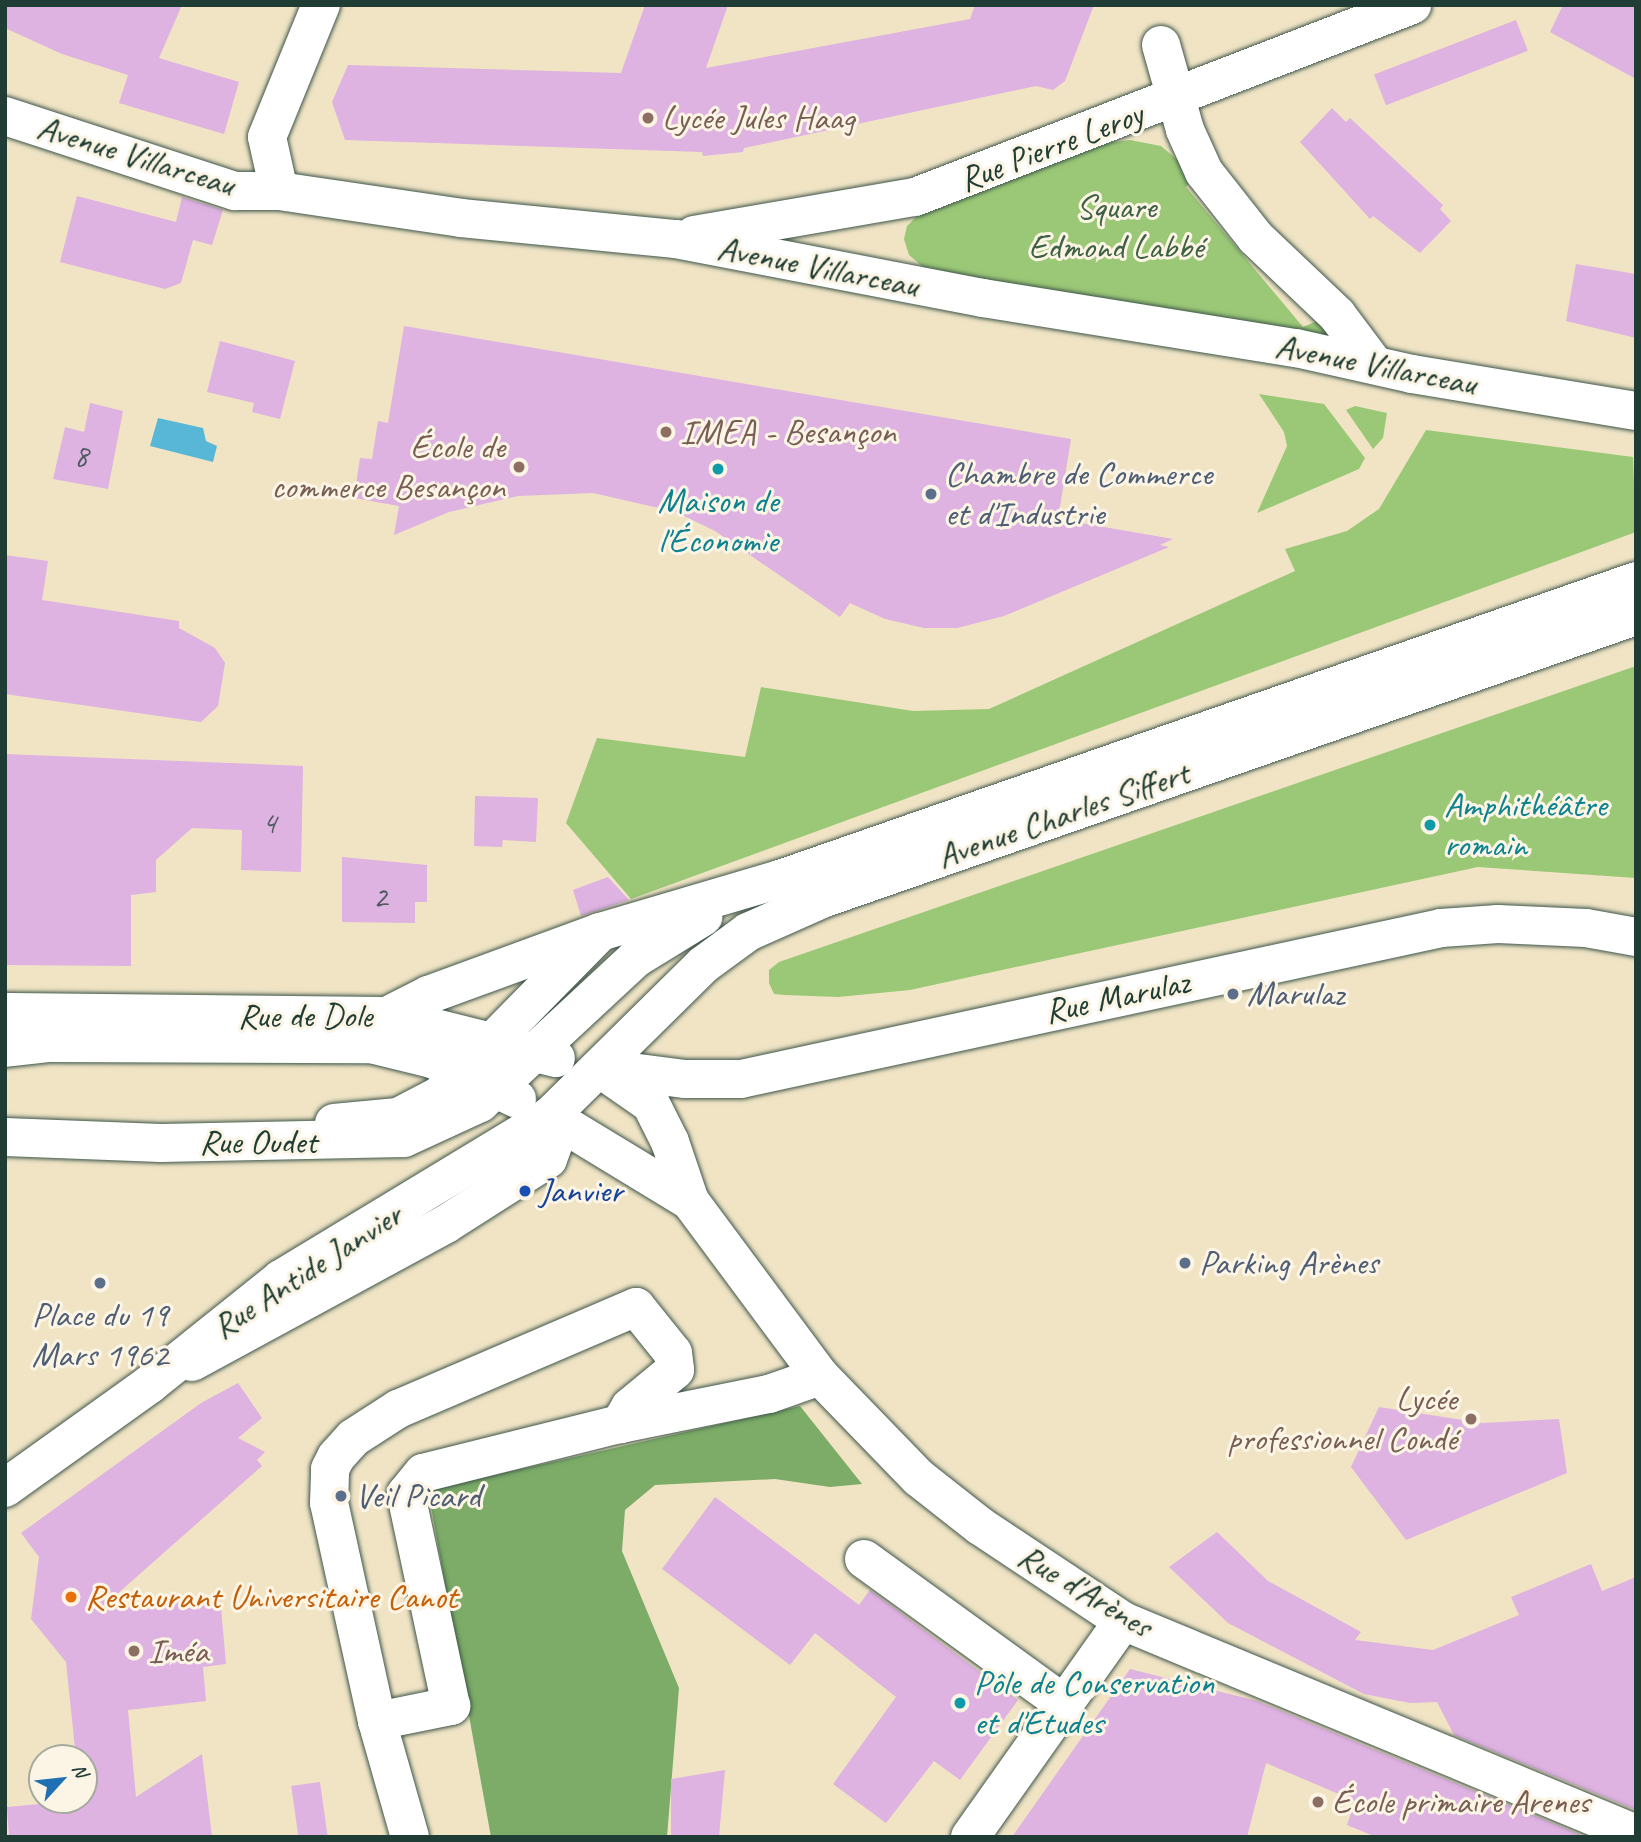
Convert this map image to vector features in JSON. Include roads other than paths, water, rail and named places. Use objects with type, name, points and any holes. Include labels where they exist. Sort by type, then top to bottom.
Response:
[{"type":"street","points":[[279,191],[267,137],[321,5]]},
{"type":"street","name":"Rue Pierre Leroy","points":[[676,239],[915,197],[1179,98],[1412,5]]},
{"type":"street","points":[[1161,45],[1179,98],[1185,130],[1204,173],[1256,237],[1337,314],[1373,363]]},
{"type":"street","name":"Avenue Villarceau","points":[[5,116],[235,191],[279,191],[461,218],[676,239],[983,298],[1373,363],[1636,411]]},
{"type":"street","name":"Avenue Charles Siffert","points":[[387,1016],[428,996],[600,933],[780,879],[1636,581]]},
{"type":"street","name":"Avenue Charles Siffert","points":[[550,1116],[704,965],[748,932],[779,916],[1636,616]]},
{"type":"street","name":"Avenue Charles Siffert","points":[[482,1082],[537,1053],[636,958],[674,933],[780,879]]},
{"type":"street","name":"Rue Marulaz","points":[[599,1068],[685,1079],[741,1079],[1441,928],[1498,924],[1587,928],[1636,937]]},
{"type":"street","points":[[482,1082],[493,1042],[600,933]]},
{"type":"street","name":"Rue de Dole","points":[[5,1012],[387,1016],[599,1068]]},
{"type":"street","name":"Rue de Dole","points":[[5,1048],[48,1043],[371,1044],[407,1050],[482,1082],[550,1116]]},
{"type":"street","name":"Rue d'Arènes","points":[[599,1068],[651,1104],[670,1142],[691,1202],[820,1376],[919,1478],[1061,1584],[1123,1621],[1636,1834]]},
{"type":"street","name":"Rue Oudet","points":[[5,1137],[81,1137],[160,1143],[382,1142],[445,1123],[482,1082]]},
{"type":"street","name":"Rue d'Arènes","points":[[550,1116],[691,1202]]},
{"type":"street","name":"Rue Antide Janvier","points":[[5,1488],[150,1384],[282,1279],[550,1116]]},
{"type":"street","points":[[410,1837],[377,1721],[329,1503],[330,1469],[336,1457],[353,1438],[398,1409],[636,1307],[673,1353],[676,1370],[630,1407],[621,1424]]},
{"type":"street","points":[[377,1721],[452,1706],[406,1494],[423,1473],[621,1424],[769,1394],[820,1376]]},
{"type":"street","points":[[864,1559],[1064,1704]]},
{"type":"street","points":[[970,1837],[1123,1621]]},
{"type":"water","points":[[158,418],[203,428],[206,441],[217,446],[213,462],[150,446]]},
{"type":"place","name":"Lycée Jules Haag","points":[[648,118]]},
{"type":"place","name":"IMEA - Besançon","points":[[666,432]]},
{"type":"place","name":"École de commerce Besançon","points":[[519,467]]},
{"type":"place","name":"Maison de l'Économie","points":[[718,469]]},
{"type":"place","name":"Chambre de Commerce et d'Industrie","points":[[931,494]]},
{"type":"place","name":"Amphithéâtre romain","points":[[1430,825]]},
{"type":"place","name":"Marulaz","points":[[1233,994]]},
{"type":"place","name":"Janvier","points":[[525,1191]]},
{"type":"place","name":"Parking Arènes","points":[[1185,1263]]},
{"type":"place","name":"Place du 19 Mars 1962","points":[[100,1283]]},
{"type":"place","name":"Lycée professionnel Condé","points":[[1471,1419]]},
{"type":"place","name":"Veil Picard","points":[[341,1496]]},
{"type":"place","name":"Restaurant Universitaire Canot","points":[[71,1597]]},
{"type":"place","name":"Iméa","points":[[134,1651]]},
{"type":"place","name":"Pôle de Conservation et d'Etudes","points":[[960,1703]]},
{"type":"place","name":"École primaire Arenes","points":[[1318,1802]]},
{"type":"park label","name":"Square Edmond Labbé","points":[[1116,227]]}]
